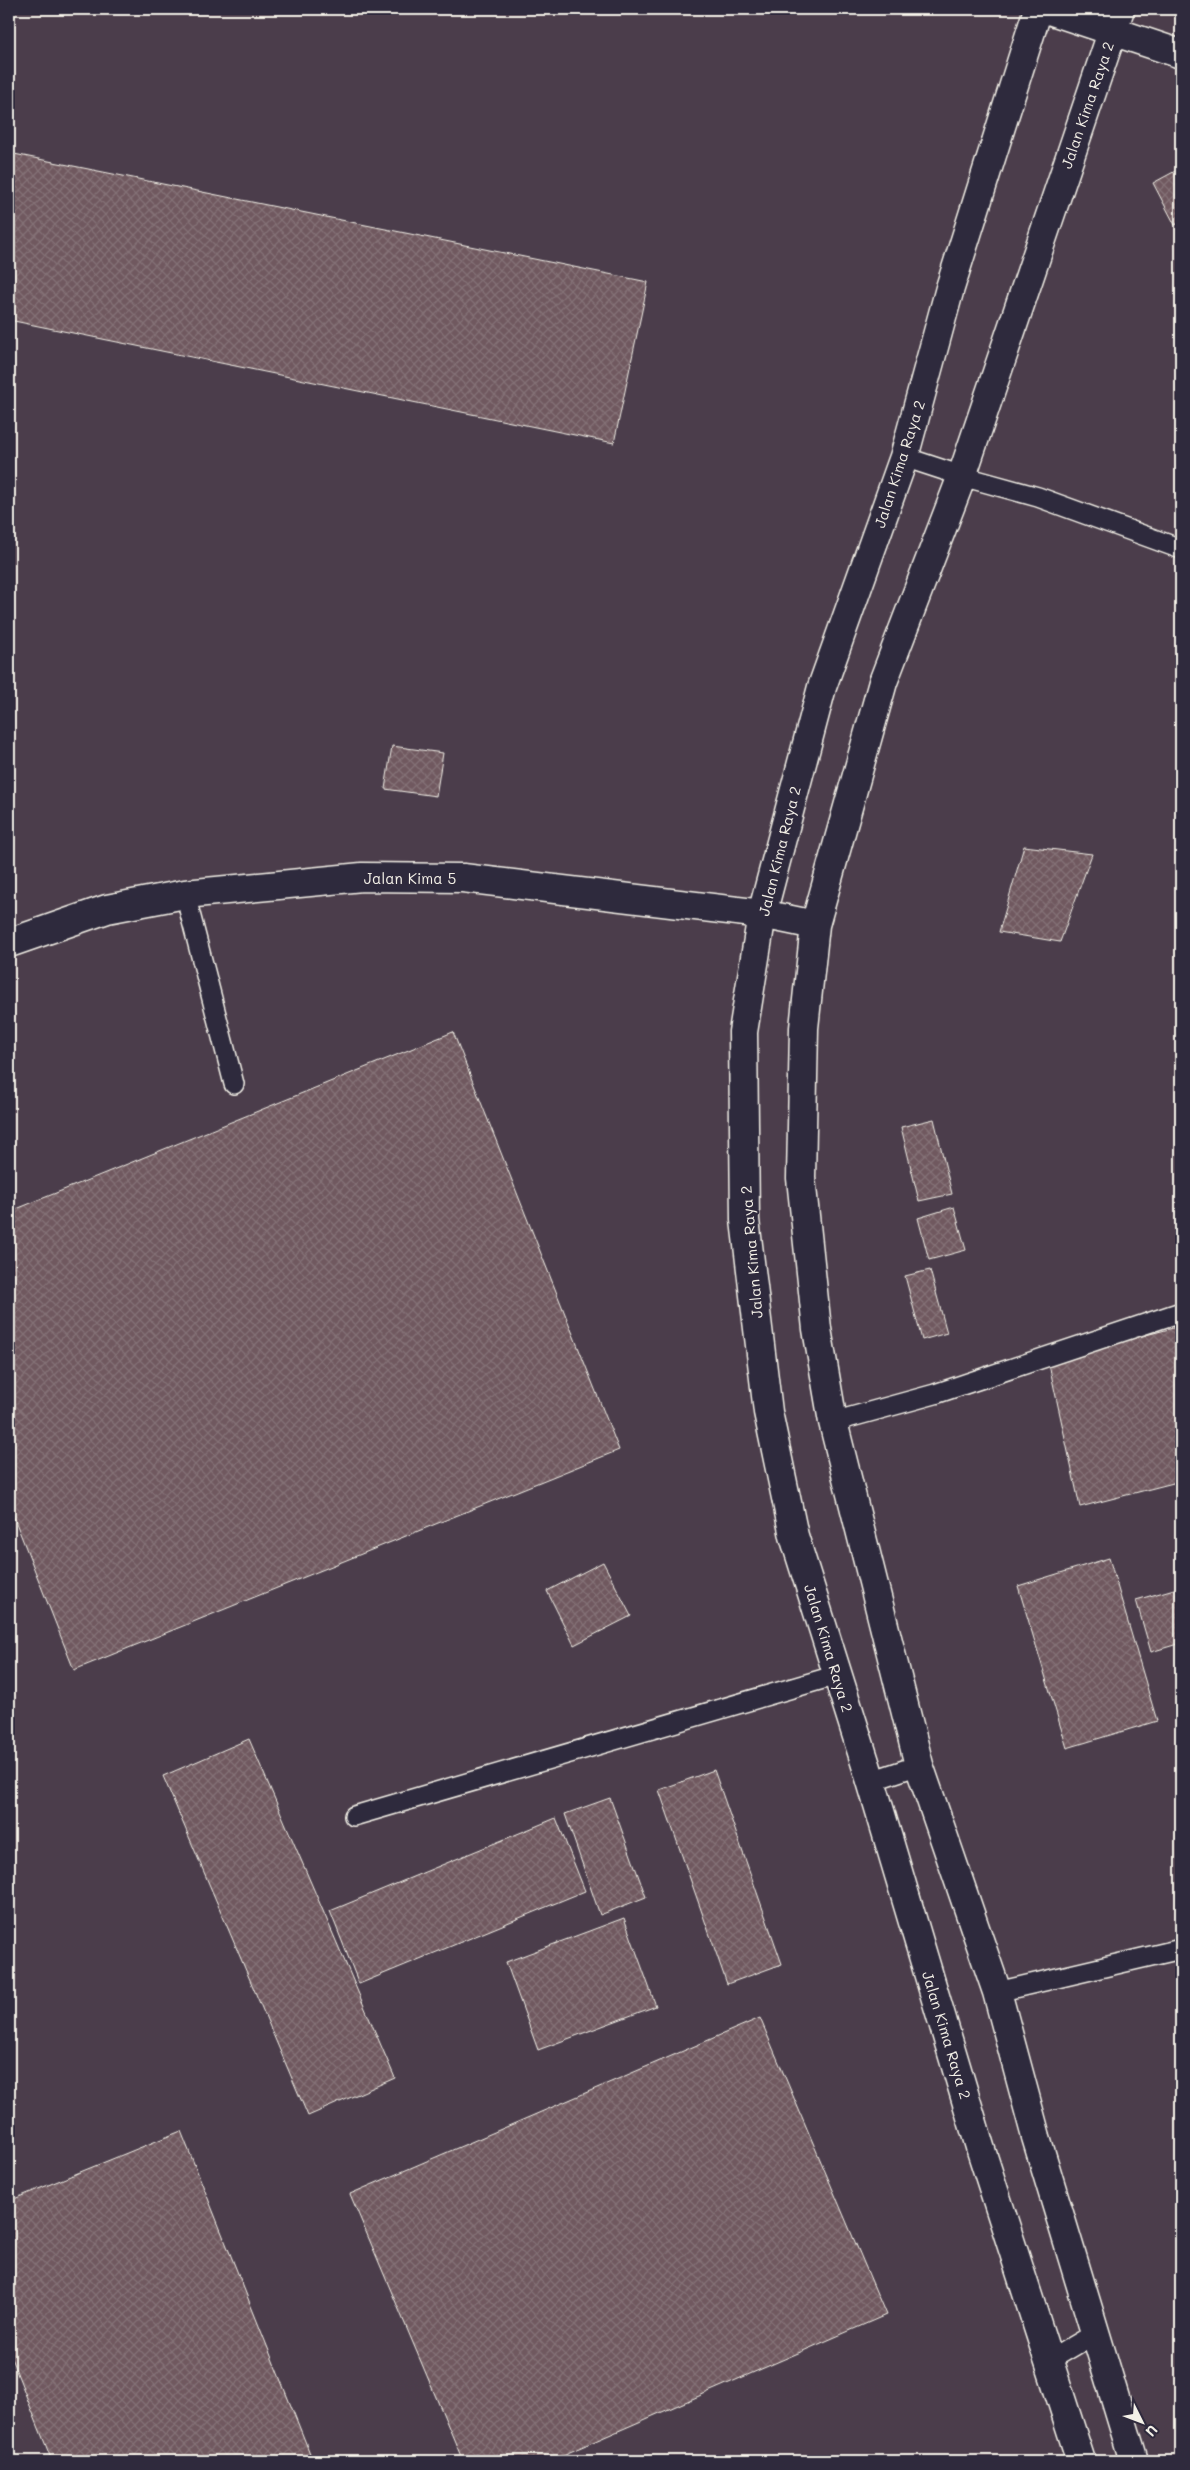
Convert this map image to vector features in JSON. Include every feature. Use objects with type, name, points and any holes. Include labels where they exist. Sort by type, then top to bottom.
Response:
[{"type":"street","name":"Jalan Kima Raya 2","points":[[1038,9],[950,288],[904,456],[822,687],[762,914],[743,1032],[746,1220],[768,1412],[794,1536],[871,1781],[980,2147],[1081,2461]]},
{"type":"street","points":[[1046,9],[1116,20],[1181,54]]},
{"type":"street","name":"Jalan Kima Raya 2","points":[[1116,20],[962,476],[883,682],[815,925],[804,1028],[801,1178],[817,1329],[833,1422],[919,1765],[997,1992],[1036,2137],[1134,2461]]},
{"type":"street","name":"Jalan Kima 5","points":[[9,943],[108,909],[185,894],[362,877],[463,878],[762,914],[815,925]]},
{"type":"lane","points":[[904,456],[962,476],[1038,497],[1181,549]]},
{"type":"lane","points":[[185,894],[234,1084]]},
{"type":"lane","points":[[833,1422],[935,1394],[1181,1312]]},
{"type":"lane","points":[[354,1816],[837,1675]]},
{"type":"lane","points":[[871,1781],[919,1765]]},
{"type":"lane","points":[[997,1992],[1181,1949]]},
{"type":"lane","points":[[1050,2360],[1096,2333]]},
{"type":"shaded area","points":[[9,9],[1181,9],[1181,2461],[9,2461]]},
{"type":"building","points":[[9,153],[648,282],[614,443],[9,320]]},
{"type":"building","points":[[1181,168],[1181,222],[1175,225],[1153,183]]},
{"type":"building","points":[[392,746],[443,753],[436,796],[385,789]]},
{"type":"building","points":[[1024,846],[1092,854],[1060,942],[999,932]]},
{"type":"building","points":[[453,1032],[619,1450],[74,1670],[9,1505],[9,1212]]},
{"type":"building","points":[[934,1119],[952,1194],[919,1201],[901,1127]]},
{"type":"building","points":[[954,1207],[966,1250],[929,1260],[918,1218]]},
{"type":"building","points":[[930,1270],[947,1333],[922,1340],[905,1276]]},
{"type":"building","points":[[1181,1326],[1181,1481],[1080,1507],[1048,1360]]},
{"type":"building","points":[[1109,1558],[1157,1721],[1067,1748],[1018,1586]]},
{"type":"building","points":[[603,1562],[631,1616],[574,1645],[547,1591]]},
{"type":"building","points":[[1181,1587],[1181,1643],[1151,1652],[1136,1600]]},
{"type":"building","points":[[249,1739],[395,2078],[308,2116],[163,1776]]},
{"type":"building","points":[[714,1770],[782,1964],[727,1984],[659,1790]]},
{"type":"building","points":[[610,1798],[646,1897],[600,1915],[565,1814]]},
{"type":"building","points":[[556,1818],[585,1891],[359,1984],[330,1911]]},
{"type":"building","points":[[624,1918],[656,2006],[538,2050],[506,1962]]},
{"type":"building","points":[[760,2018],[886,2315],[549,2461],[463,2461],[350,2194]]},
{"type":"building","points":[[181,2131],[313,2461],[52,2461],[9,2353],[9,2201]]}]
